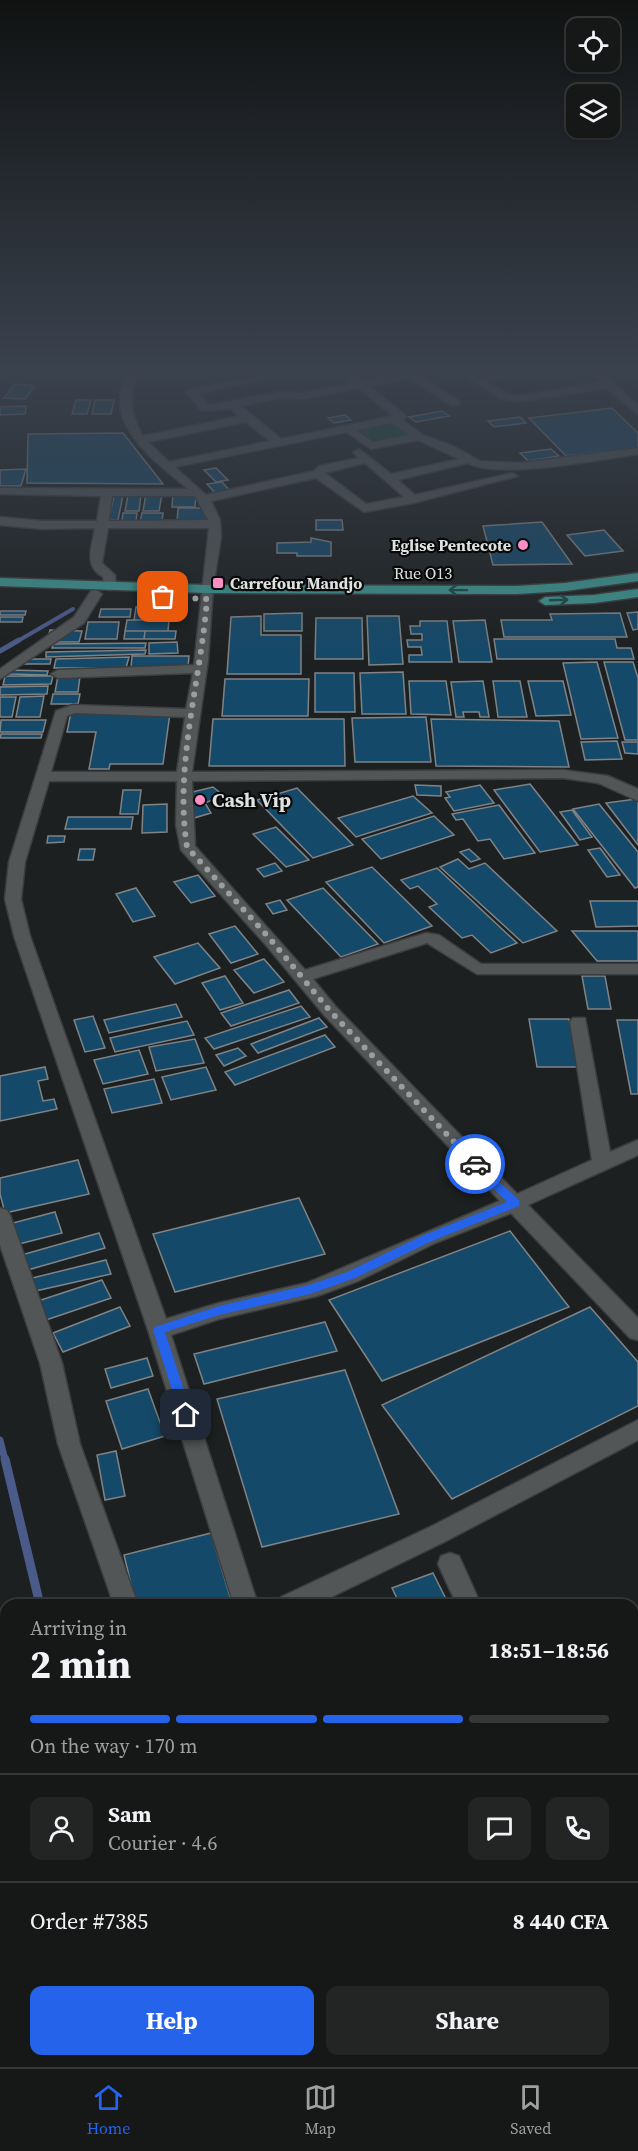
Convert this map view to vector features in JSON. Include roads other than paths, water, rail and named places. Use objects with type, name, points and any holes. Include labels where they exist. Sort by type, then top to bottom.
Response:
[{"type":"main road","name":"Rue O13","points":[[207,594],[517,590],[565,588],[638,577]]},
{"type":"main road","points":[[0,582],[110,586],[207,594]]},
{"type":"main road","points":[[0,591],[207,594]]},
{"type":"main road","name":"Rue O13","points":[[207,594],[535,601],[594,599],[638,593]]},
{"type":"street","points":[[167,466],[200,496],[213,513],[215,524],[200,669],[192,713],[185,776],[184,827],[187,847],[427,1115],[638,1332]]},
{"type":"street","points":[[0,491],[200,496],[318,474],[328,466]]},
{"type":"street","points":[[375,466],[413,499]]},
{"type":"street","points":[[389,478],[440,466]]},
{"type":"street","points":[[318,474],[364,508],[512,476]]},
{"type":"street","points":[[107,492],[97,567],[109,575],[110,586]]},
{"type":"street","points":[[0,521],[215,524]]},
{"type":"street","points":[[0,675],[79,620],[96,594]]},
{"type":"street","points":[[58,674],[200,669]]},
{"type":"street","points":[[192,713],[66,711],[61,714],[17,862],[13,899],[22,936],[159,1330],[244,1599]]},
{"type":"street","points":[[43,776],[571,774],[615,781],[638,796]]},
{"type":"street","points":[[302,977],[426,938],[433,939],[477,969],[638,969]]},
{"type":"street","points":[[579,1022],[602,1162]]},
{"type":"street","points":[[159,1330],[219,1311],[310,1290],[351,1275],[428,1238],[515,1203],[638,1146]]},
{"type":"street","points":[[0,1215],[51,1363],[69,1444],[124,1599]]},
{"type":"street","points":[[303,1599],[438,1534],[638,1429]]},
{"type":"street","points":[[450,1564],[466,1599]]},
{"type":"waterway","points":[[16,642],[73,609]]},
{"type":"waterway","points":[[0,651],[19,640]]},
{"type":"waterway","points":[[0,1440],[5,1460]]},
{"type":"waterway","points":[[5,1459],[39,1599]]},
{"type":"place","name":"Eglise Pentecote","points":[[523,545]]},
{"type":"place","name":"Carrefour Mandjo","points":[[218,583]]},
{"type":"place","name":"Cash Vip","points":[[200,800]]}]
